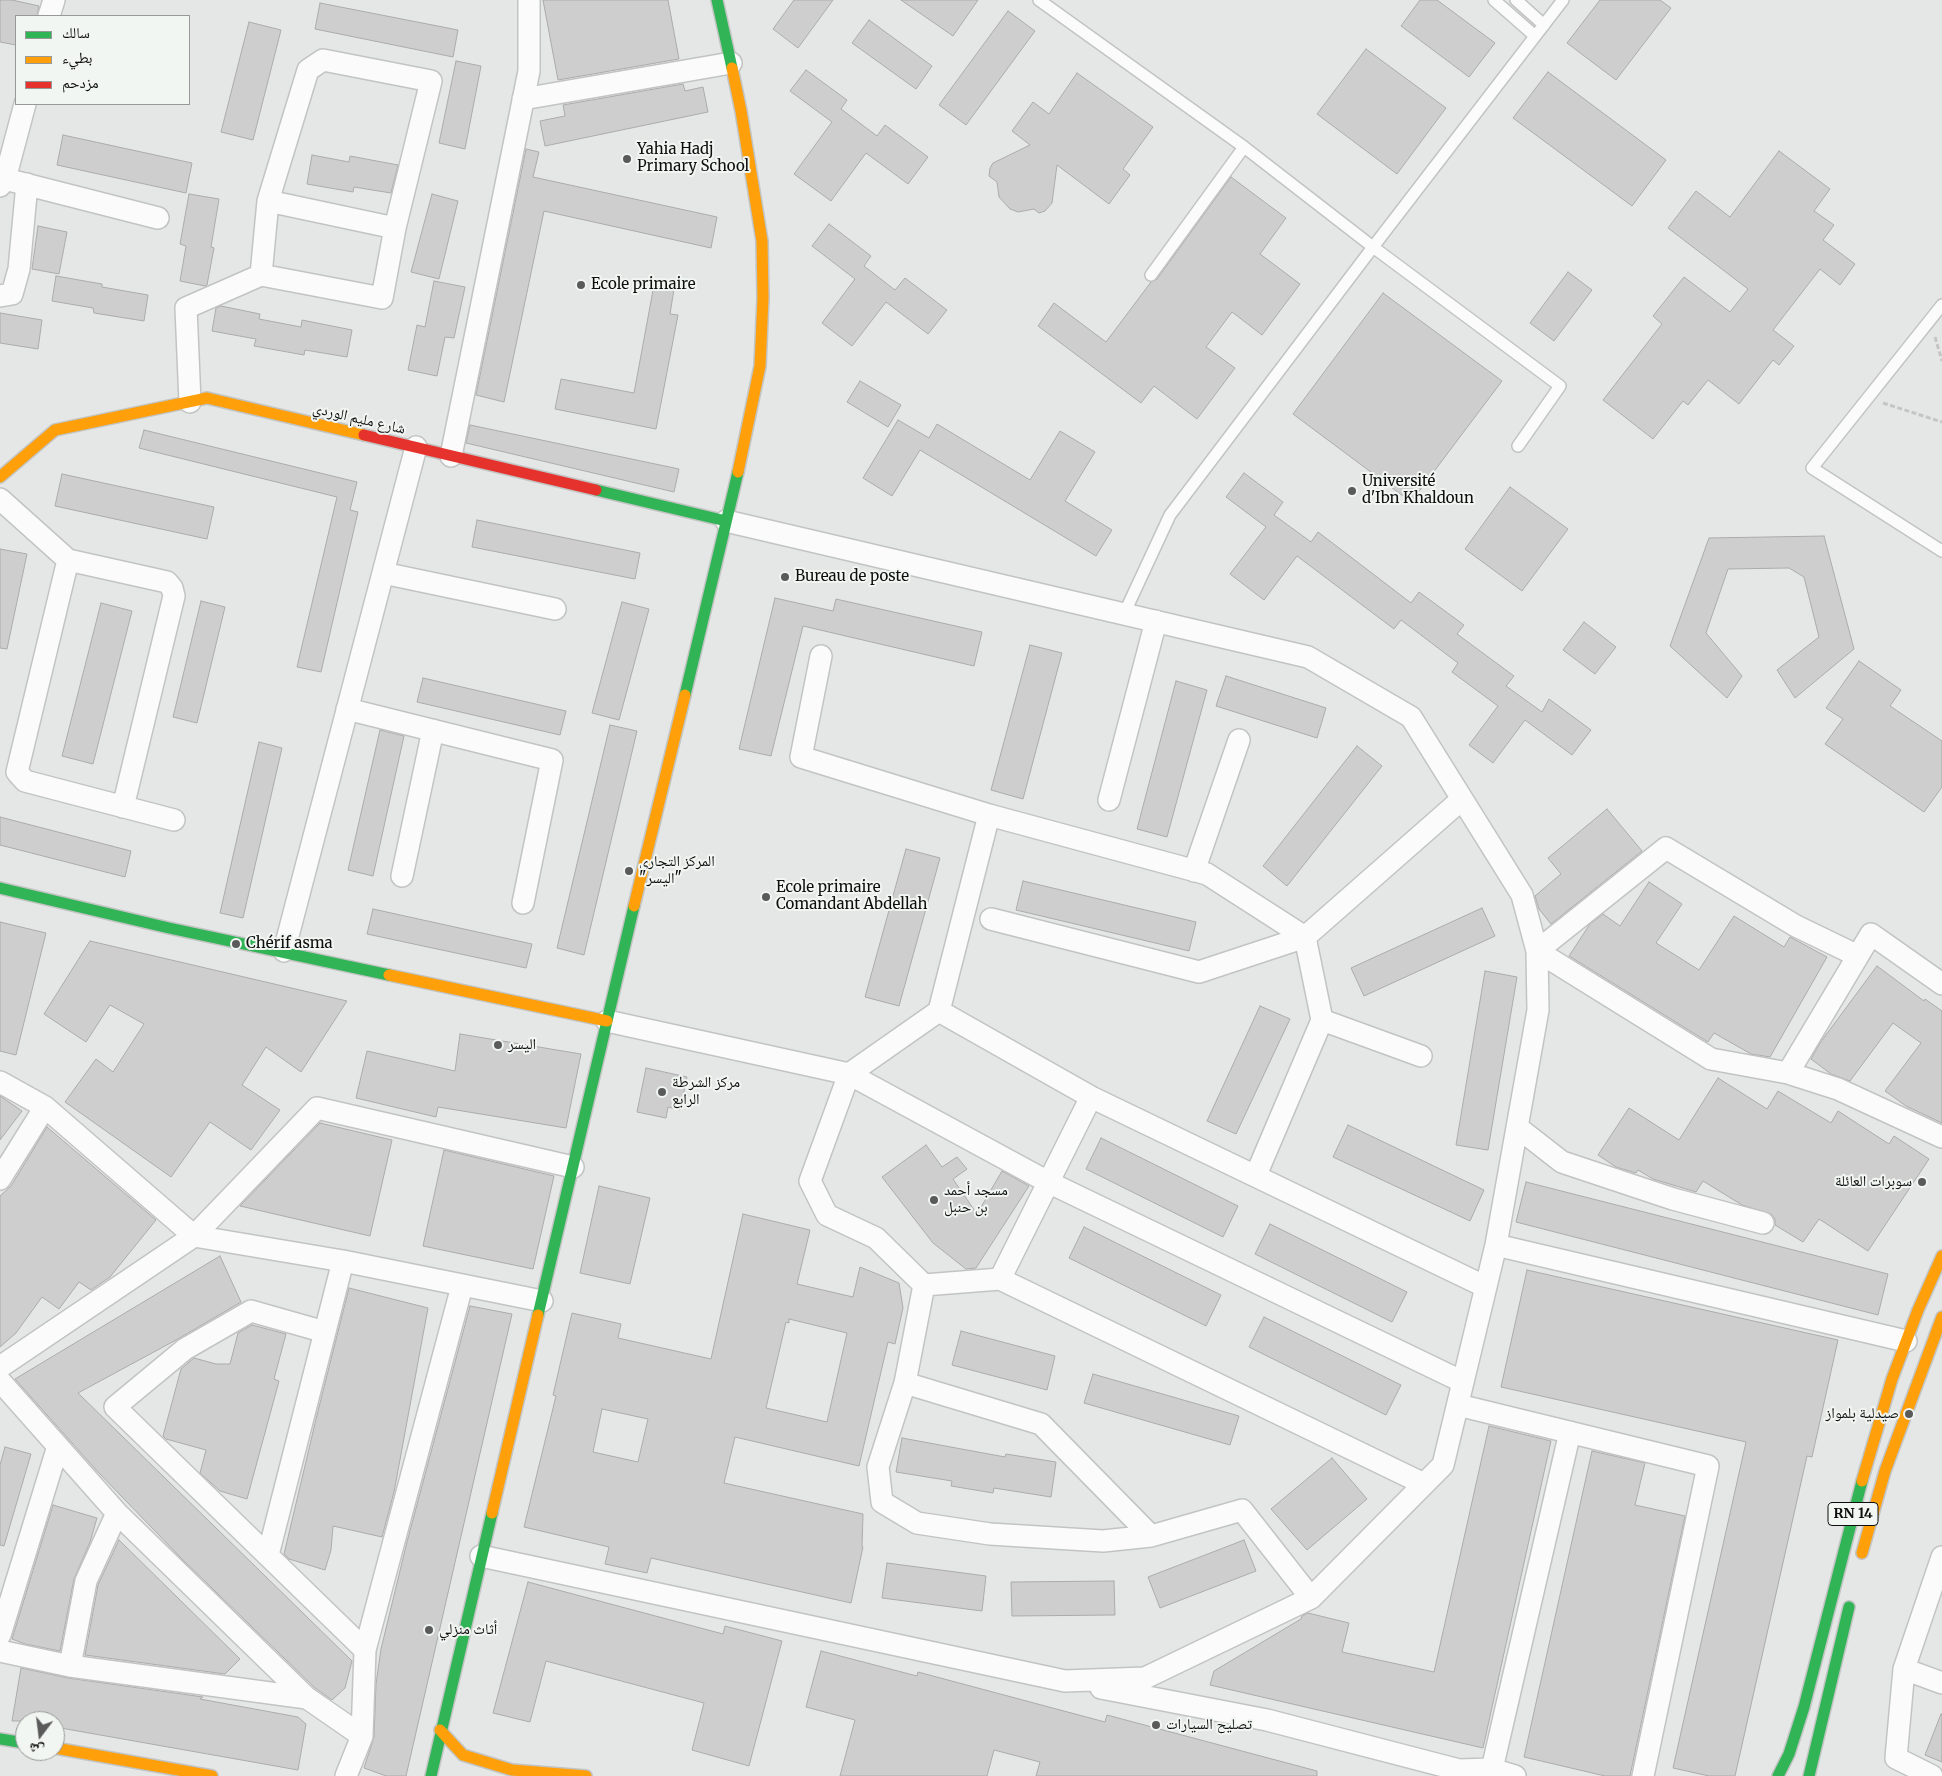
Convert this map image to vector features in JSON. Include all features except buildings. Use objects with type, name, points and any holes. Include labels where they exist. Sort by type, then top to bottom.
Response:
[{"type":"main road","points":[[431,1776],[440,1730],[607,1021],[744,448],[760,366],[763,298],[762,242],[742,111],[716,0]]},
{"type":"main road","name":"شارع مليم الوردي","points":[[0,477],[55,430],[207,398],[726,521]]},
{"type":"main road","points":[[0,888],[169,928],[607,1021]]},
{"type":"main road","name":"RN 14","points":[[1778,1776],[1789,1754],[1804,1707],[1858,1494],[1892,1379],[1942,1256]]},
{"type":"main road","name":"RN 14","points":[[1858,1566],[1885,1471],[1942,1317]]},
{"type":"main road","points":[[1809,1776],[1852,1594]]},
{"type":"main road","points":[[440,1730],[463,1755],[512,1770],[586,1776]]},
{"type":"main road","points":[[1,1740],[15,1742]]},
{"type":"main road","points":[[65,1750],[212,1776]]},
{"type":"street","points":[[50,15],[54,0]]},
{"type":"street","points":[[451,456],[529,71],[529,0]]},
{"type":"street","points":[[190,402],[186,308],[261,275],[382,298],[394,228],[431,80],[322,60],[308,70],[268,201],[261,275]]},
{"type":"street","points":[[523,99],[731,63]]},
{"type":"street","points":[[25,105],[2,183],[27,184],[158,218]]},
{"type":"street","points":[[0,296],[12,294],[19,269],[27,184]]},
{"type":"street","points":[[268,201],[394,228]]},
{"type":"street","points":[[284,951],[416,447]]},
{"type":"street","points":[[0,499],[68,560],[167,582],[172,588],[174,596],[123,807]]},
{"type":"street","points":[[726,521],[1308,657],[1410,717],[1522,896],[1537,951],[1538,1010],[1496,1245],[1443,1465],[1311,1598],[1146,1678],[1065,1681]]},
{"type":"street","points":[[68,560],[17,772],[25,781],[174,820]]},
{"type":"street","points":[[383,573],[556,609]]},
{"type":"street","points":[[1110,800],[1156,621]]},
{"type":"street","points":[[821,656],[800,758],[989,815],[1207,874],[1305,938],[1322,1020],[1256,1175]]},
{"type":"street","points":[[348,709],[552,760],[523,903]]},
{"type":"street","points":[[402,876],[433,730]]},
{"type":"street","points":[[1194,871],[1239,740]]},
{"type":"street","points":[[990,919],[1199,972],[1305,938],[1461,800]]},
{"type":"street","points":[[989,815],[939,1011],[849,1074],[810,1181],[826,1215],[876,1238],[924,1285],[1000,1279],[1424,1484]]},
{"type":"street","points":[[1537,951],[1666,848],[1796,926],[1858,956]]},
{"type":"street","points":[[1788,1073],[1871,934],[1942,984]]},
{"type":"street","points":[[1537,951],[1711,1059],[1788,1073],[1838,1089],[1942,1137]]},
{"type":"street","points":[[939,1011],[1091,1097],[1486,1287]]},
{"type":"street","points":[[1322,1020],[1421,1056]]},
{"type":"street","points":[[607,1021],[849,1074],[1048,1182],[1463,1382]]},
{"type":"street","points":[[0,1082],[45,1106],[194,1236],[343,1262],[542,1301]]},
{"type":"street","points":[[1000,1279],[1091,1097]]},
{"type":"street","points":[[0,1179],[45,1106]]},
{"type":"street","points":[[0,1367],[194,1236],[317,1108],[573,1167]]},
{"type":"street","points":[[1517,1128],[1562,1162],[1673,1199],[1763,1223]]},
{"type":"street","points":[[1496,1245],[1906,1341]]},
{"type":"street","points":[[268,1555],[343,1262]]},
{"type":"street","points":[[924,1285],[905,1383],[878,1467],[882,1502],[917,1523],[990,1534],[1102,1541],[1151,1536],[1242,1510],[1311,1598]]},
{"type":"street","points":[[346,1776],[362,1736],[365,1650],[462,1286]]},
{"type":"street","points":[[325,1332],[251,1311],[184,1349],[115,1407],[365,1650]]},
{"type":"street","points":[[0,1381],[117,1513],[307,1698],[362,1736]]},
{"type":"street","points":[[905,1383],[1041,1424],[1151,1536]]},
{"type":"street","points":[[1458,1405],[1708,1466],[1643,1776]]},
{"type":"street","points":[[1492,1769],[1570,1432]]},
{"type":"street","points":[[0,1635],[58,1446]]},
{"type":"street","points":[[70,1666],[86,1581],[117,1513]]},
{"type":"street","points":[[482,1556],[1065,1681],[1267,1720],[1459,1770],[1492,1769],[1515,1776]]},
{"type":"street","points":[[1932,1776],[1896,1758],[1904,1669],[1940,1568]]},
{"type":"street","points":[[0,1651],[70,1666],[307,1698]]},
{"type":"street","points":[[1904,1669],[1942,1683]]},
{"type":"lane","points":[[1039,0],[1244,147],[1373,247],[1560,386],[1518,446]]},
{"type":"lane","points":[[1494,0],[1535,36]]},
{"type":"lane","points":[[1516,0],[1544,25]]},
{"type":"lane","points":[[1124,614],[1170,515],[1563,0]]},
{"type":"lane","points":[[1151,274],[1244,147]]},
{"type":"lane","points":[[1942,305],[1812,468],[1942,551]]},
{"type":"path","points":[[1930,322],[1942,361]]},
{"type":"path","points":[[1868,399],[1942,422]]},
{"type":"traffic: fast","points":[[717,0],[732,68]]},
{"type":"traffic: fast","points":[[685,695],[738,472]]},
{"type":"traffic: fast","points":[[596,490],[726,521]]},
{"type":"traffic: fast","points":[[0,888],[169,928],[389,975]]},
{"type":"traffic: fast","points":[[538,1315],[634,906]]},
{"type":"traffic: fast","points":[[1778,1776],[1789,1754],[1804,1707],[1862,1481]]},
{"type":"traffic: fast","points":[[431,1776],[492,1513]]},
{"type":"traffic: fast","points":[[1809,1776],[1849,1607]]},
{"type":"traffic: fast","points":[[0,1739],[15,1741]]},
{"type":"traffic: slow","points":[[732,68],[741,111],[762,241],[763,298],[760,366],[738,472]]},
{"type":"traffic: slow","points":[[0,477],[55,430],[207,398],[364,435]]},
{"type":"traffic: slow","points":[[634,906],[685,695]]},
{"type":"traffic: slow","points":[[389,975],[607,1021]]},
{"type":"traffic: slow","points":[[1862,1481],[1892,1379],[1918,1310],[1942,1256]]},
{"type":"traffic: slow","points":[[492,1513],[538,1315]]},
{"type":"traffic: slow","points":[[1862,1553],[1885,1471],[1942,1317]]},
{"type":"traffic: slow","points":[[440,1730],[463,1755],[512,1770],[586,1776]]},
{"type":"traffic: slow","points":[[65,1750],[212,1776]]},
{"type":"traffic: jam","points":[[364,435],[596,490]]},
{"type":"place","name":"Yahia Hadj Primary School","points":[[627,159]]},
{"type":"place","name":"Ecole primaire","points":[[581,285]]},
{"type":"place","name":"Université d'Ibn Khaldoun","points":[[1352,491]]},
{"type":"place","name":"Bureau de poste","points":[[785,577]]},
{"type":"place","name":"المركز التجاري \"اليسر\"","points":[[629,871]]},
{"type":"place","name":"Ecole primaire Comandant Abdellah","points":[[766,897]]},
{"type":"place","name":"Chérif asma","points":[[236,944]]},
{"type":"place","name":"اليسر","points":[[498,1045]]},
{"type":"place","name":"مركز الشرطة الرابع","points":[[662,1092]]},
{"type":"place","name":"سوبرات العائلة","points":[[1922,1182]]},
{"type":"place","name":"مسجد أحمد بن حنبل","points":[[934,1200]]},
{"type":"place","name":"صيدلية بلمواز","points":[[1909,1414]]},
{"type":"place","name":"أثاث منزلي","points":[[429,1630]]},
{"type":"place","name":"تصليح السيارات","points":[[1156,1725]]}]
